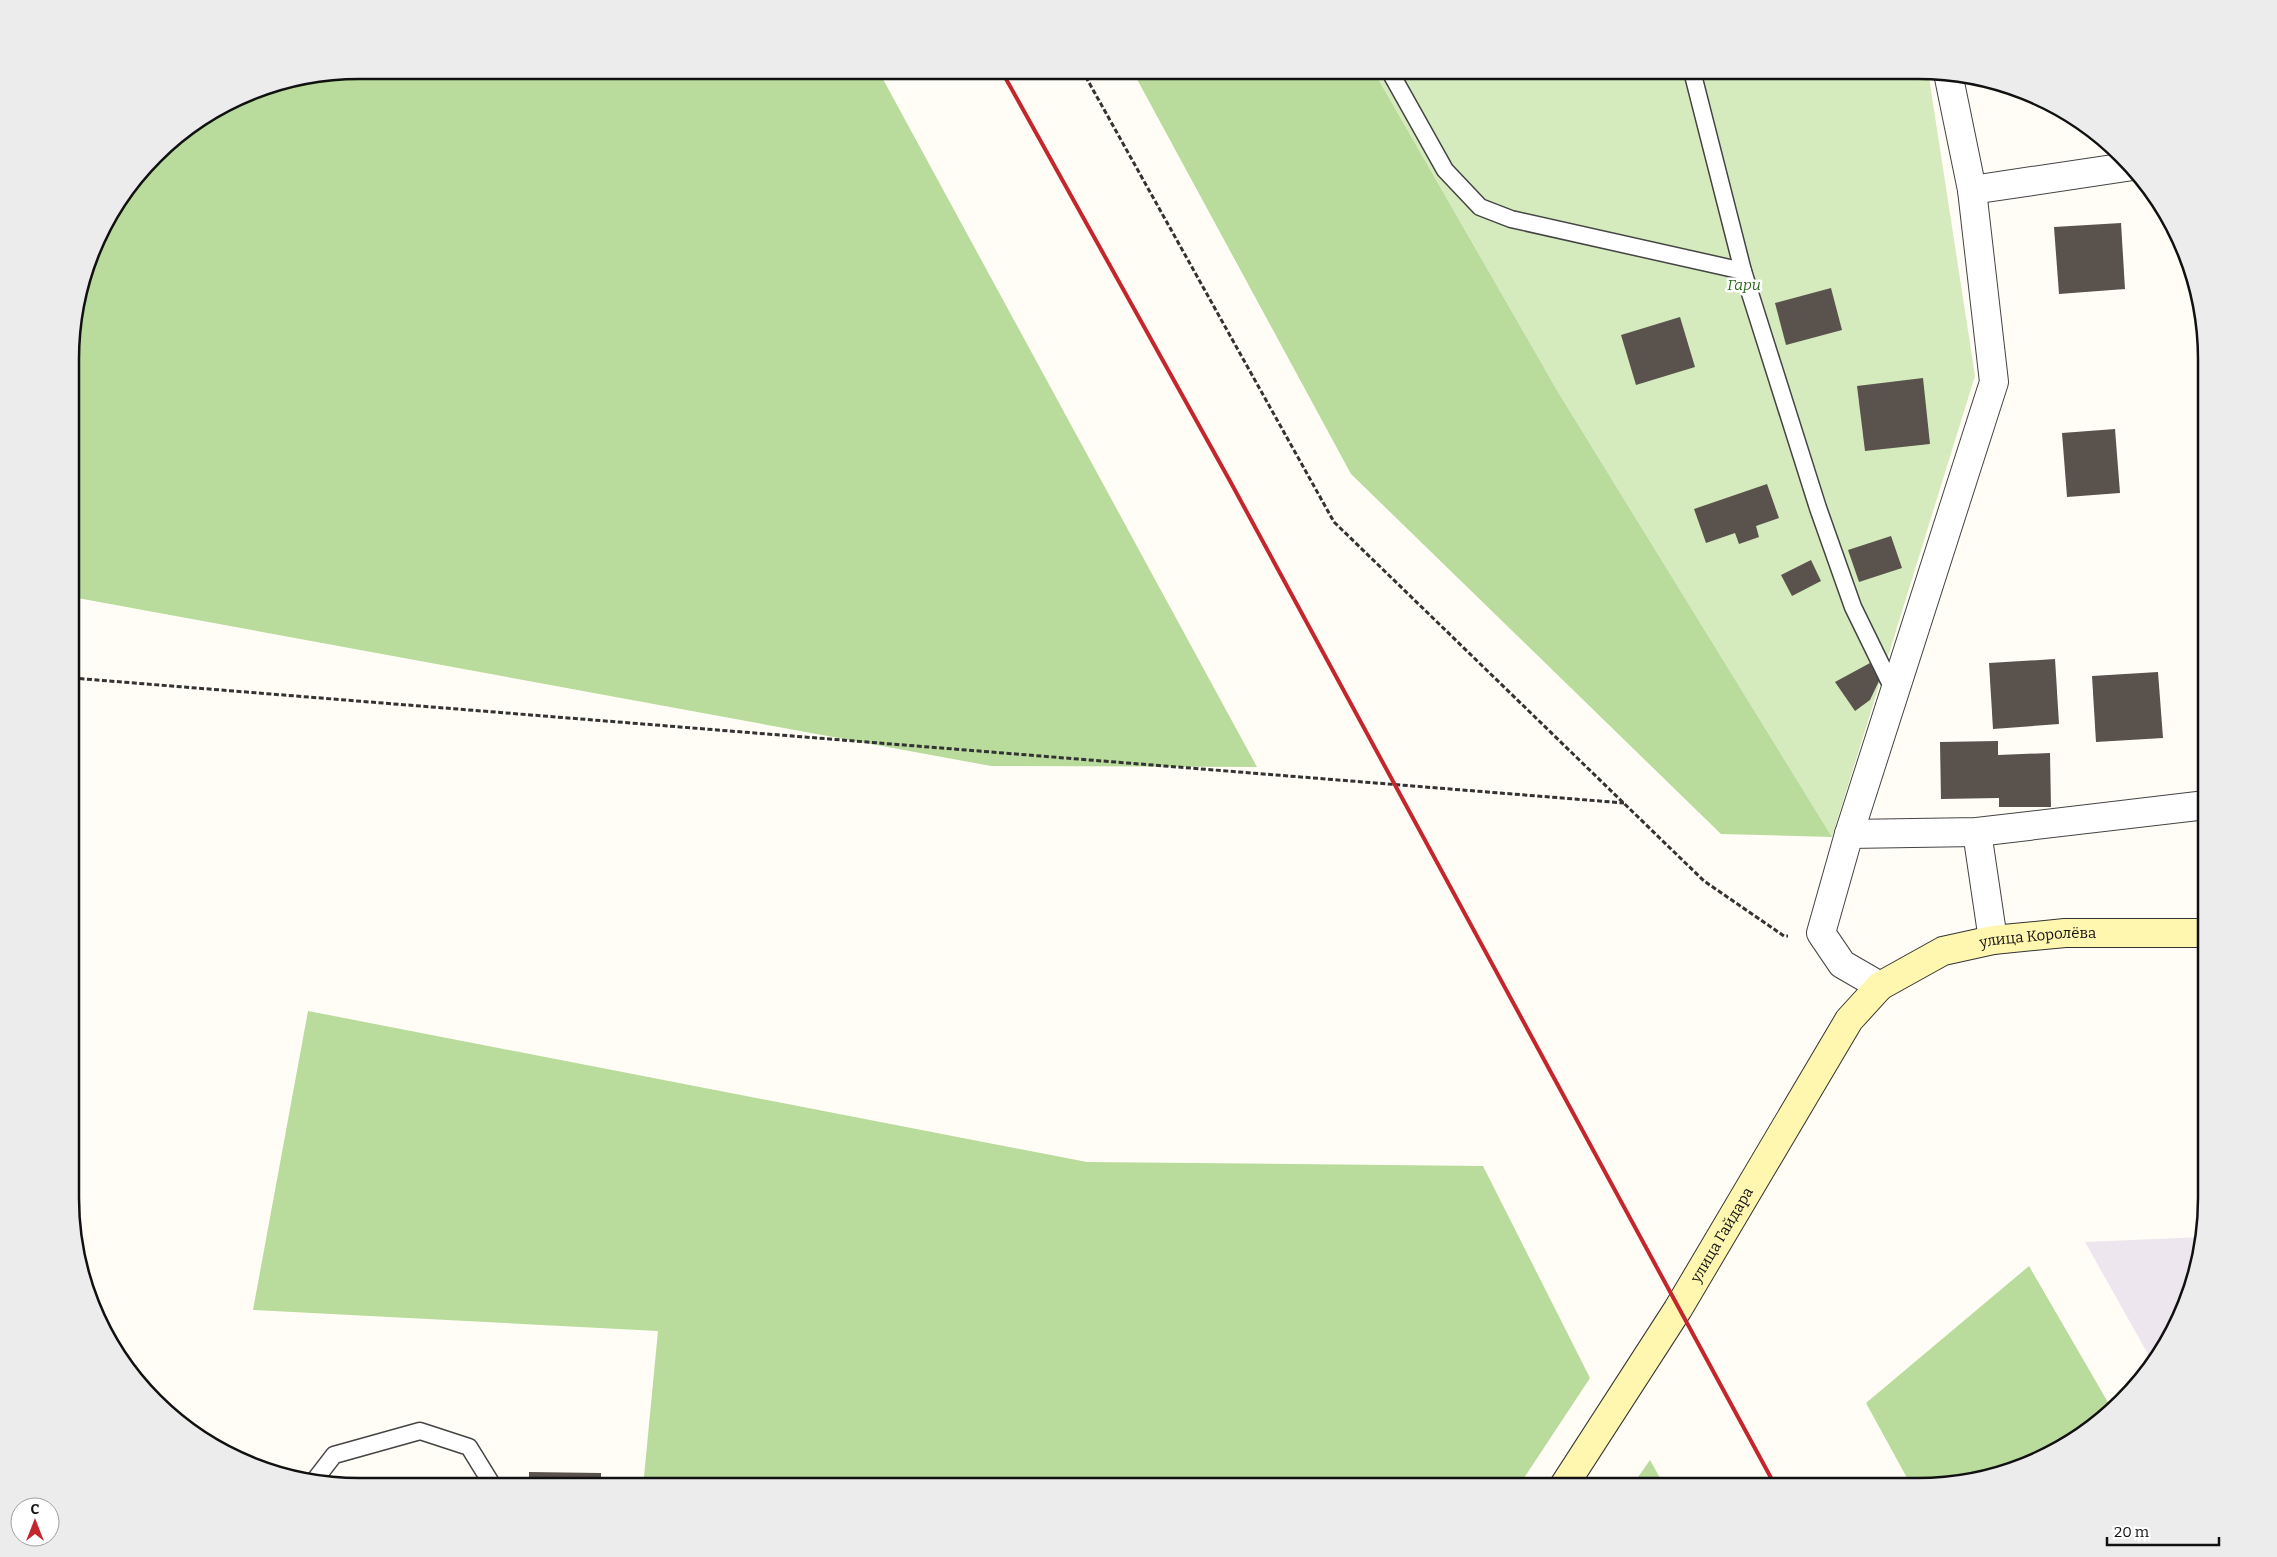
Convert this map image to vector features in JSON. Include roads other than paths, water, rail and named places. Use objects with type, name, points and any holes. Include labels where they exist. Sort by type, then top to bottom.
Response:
[{"type":"street","points":[[1880,986],[1842,964],[1821,932],[1849,834],[1994,382],[1972,190],[1951,81]]},
{"type":"street","points":[[1972,190],[2123,168]]},
{"type":"street","points":[[1849,834],[1977,832],[2198,805]]},
{"type":"street","points":[[1977,832],[1993,940]]},
{"type":"street","name":"улица Королёва","points":[[1880,986],[1943,951],[1993,940],[2065,932],[2198,934]]},
{"type":"street","name":"улица Гайдара","points":[[1569,1478],[1678,1309],[1849,1020],[1880,986]]},
{"type":"lane","points":[[1394,79],[1446,170],[1480,207],[1511,219],[1743,271]]},
{"type":"lane","points":[[1694,79],[1743,271],[1818,508],[1853,607],[1894,691]]},
{"type":"lane","points":[[318,1475],[334,1455],[420,1432],[469,1447],[488,1478]]},
{"type":"railway","points":[[1006,79],[1230,481],[1771,1478]]},
{"type":"park label","name":"Гари","points":[[1744,285]]}]
